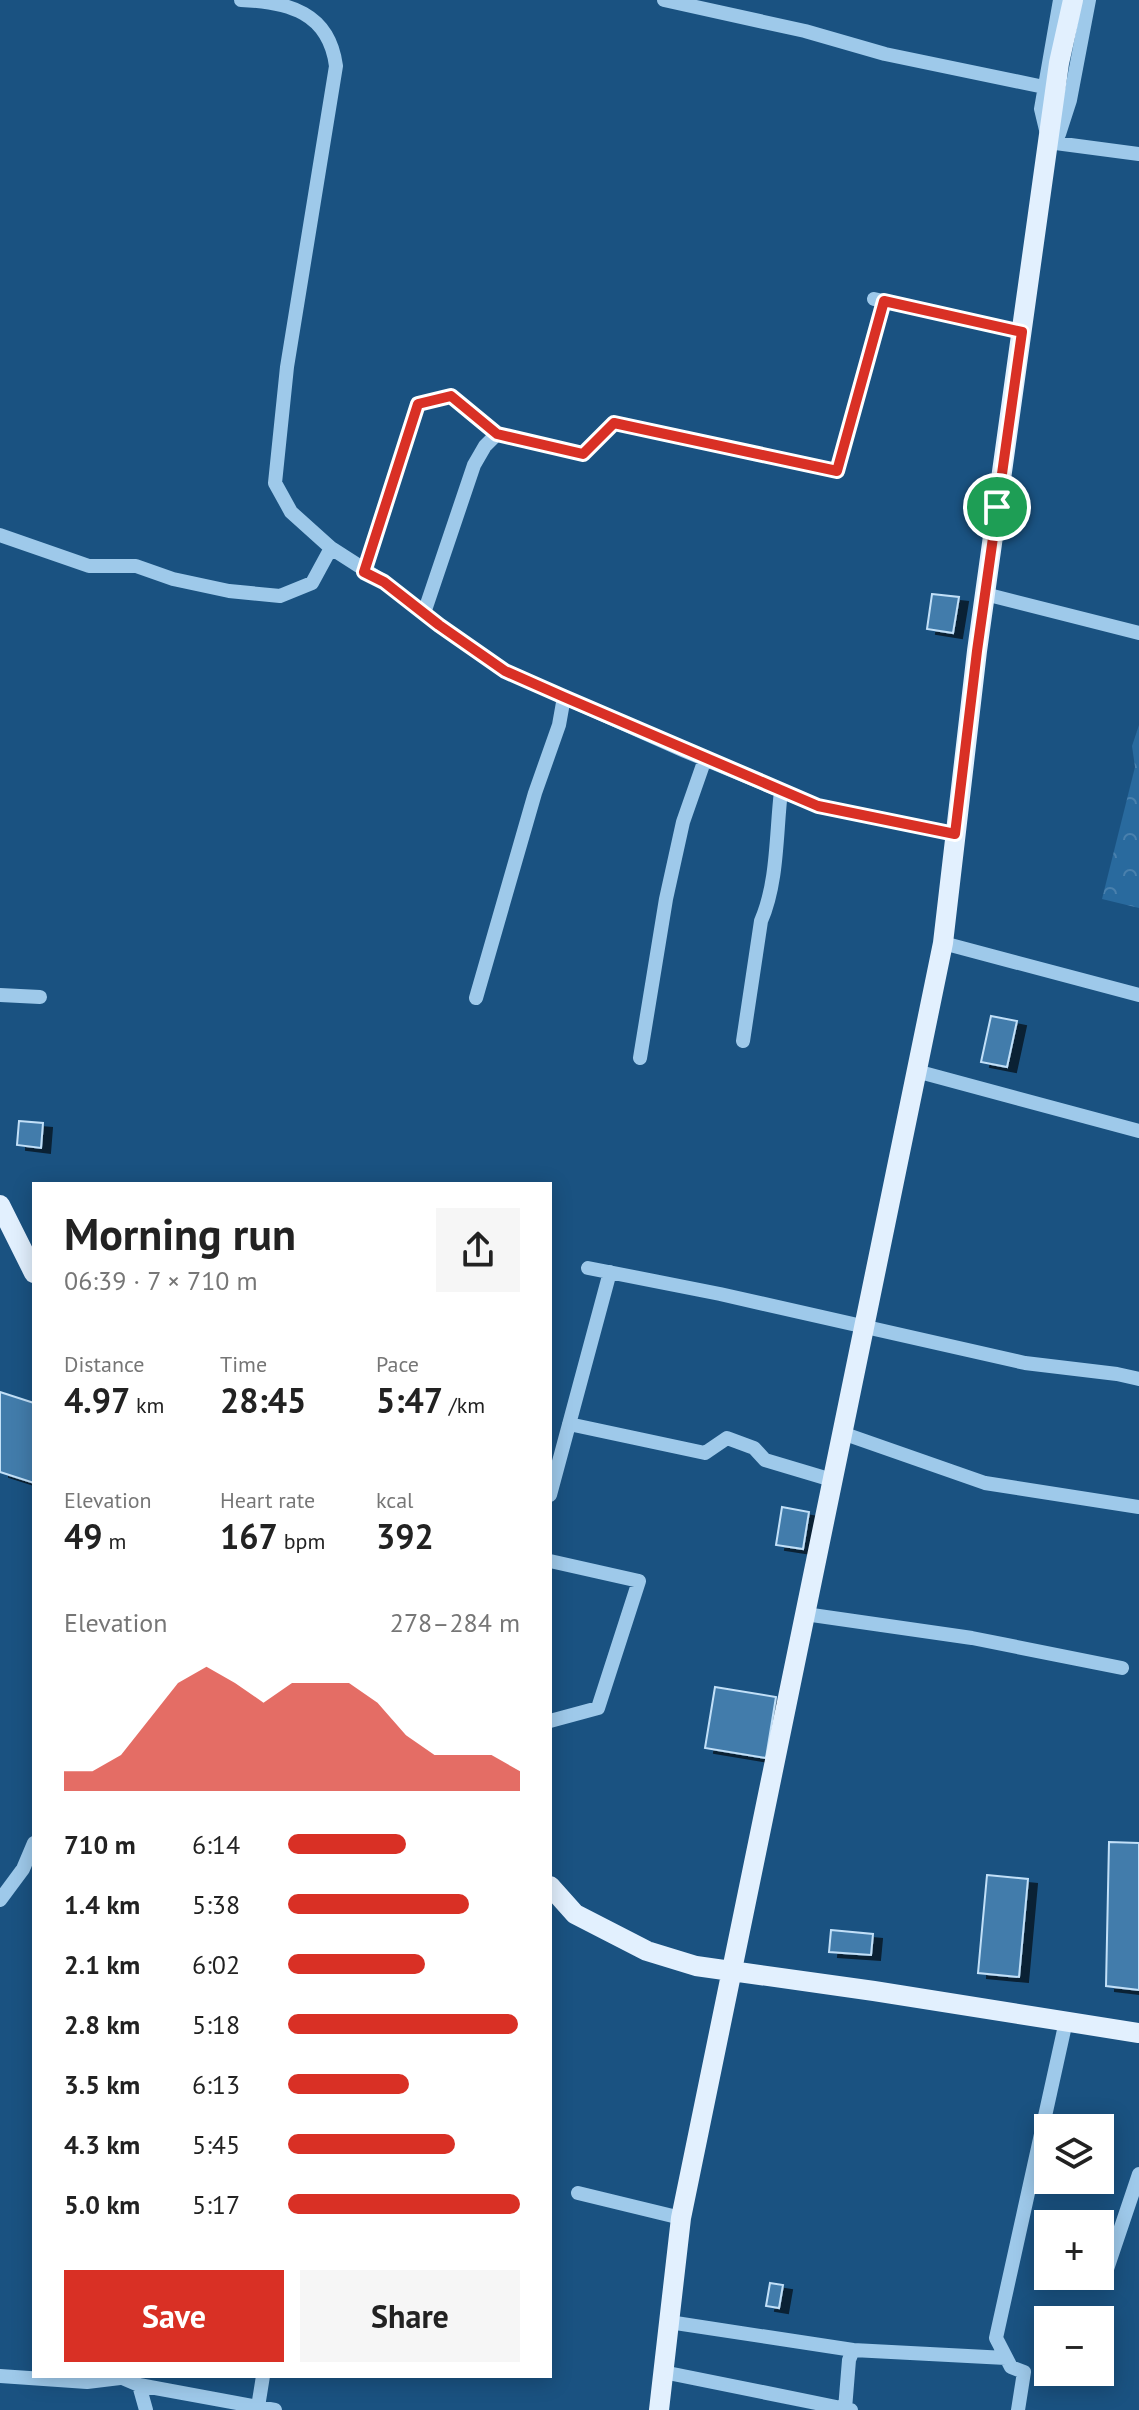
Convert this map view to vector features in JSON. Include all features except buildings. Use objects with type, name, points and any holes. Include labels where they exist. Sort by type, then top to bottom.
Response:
[{"type":"main road","points":[[659,2410],[681,2218],[943,943],[985,594],[1059,63],[1073,0]]},
{"type":"main road","points":[[0,1205],[32,1269]]},
{"type":"main road","points":[[552,1890],[575,1914],[647,1951],[696,1966],[1139,2033]]},
{"type":"street","points":[[241,0],[296,7],[317,23],[334,53],[336,66],[287,367],[275,483],[291,512],[331,548],[384,582],[505,671],[818,806],[955,834]]},
{"type":"street","points":[[664,0],[805,31],[885,54],[1044,87]]},
{"type":"street","points":[[1048,142],[1041,109],[1060,0]]},
{"type":"street","points":[[1048,142],[1059,134],[1070,100],[1089,0]]},
{"type":"street","points":[[1048,142],[1139,154]]},
{"type":"street","points":[[364,572],[418,404],[451,396],[497,434],[583,454],[614,423],[837,471],[879,300],[1022,332]]},
{"type":"street","points":[[424,613],[474,465],[485,446],[497,434]]},
{"type":"street","points":[[0,535],[89,566],[136,566],[173,579],[229,591],[280,596],[312,583],[331,548]]},
{"type":"street","points":[[985,594],[1139,633]]},
{"type":"street","points":[[476,998],[535,793],[559,725],[564,697]]},
{"type":"street","points":[[640,1058],[673,866],[683,822],[705,759]]},
{"type":"street","points":[[743,1041],[761,921],[770,884],[781,791]]},
{"type":"street","points":[[943,943],[1139,995]]},
{"type":"street","points":[[0,995],[40,997]]},
{"type":"street","points":[[916,1071],[1139,1131]]},
{"type":"street","points":[[588,1268],[1025,1363],[1139,1379]]},
{"type":"street","points":[[552,1488],[610,1272]]},
{"type":"street","points":[[569,1424],[705,1453],[727,1438],[754,1448],[765,1460],[832,1480]]},
{"type":"street","points":[[842,1433],[985,1483],[1139,1507]]},
{"type":"street","points":[[552,1561],[639,1581],[598,1708],[552,1720]]},
{"type":"street","points":[[805,1614],[972,1638],[1122,1668]]},
{"type":"street","points":[[0,1900],[29,1872]]},
{"type":"street","points":[[1018,2410],[1024,2372],[1011,2367],[996,2338],[1066,2021]]},
{"type":"street","points":[[1114,2248],[1139,2174]]},
{"type":"street","points":[[578,2193],[681,2218]]},
{"type":"street","points":[[669,2322],[853,2350],[1006,2358]]},
{"type":"street","points":[[663,2372],[848,2409],[849,2360],[853,2350]]},
{"type":"street","points":[[0,2376],[87,2382],[113,2378]]},
{"type":"street","points":[[122,2378],[139,2385],[275,2410]]},
{"type":"street","points":[[258,2407],[263,2378]]},
{"type":"street","points":[[139,2385],[146,2410]]},
{"type":"green space","points":[[1139,725],[1139,908],[1102,899],[1135,767],[1132,746]]},
{"type":"route","points":[[884,301],[1022,332],[997,507],[955,834],[894,824],[818,806],[685,751],[505,671],[384,582],[364,572],[418,404],[451,396],[497,434],[583,454],[614,423],[837,471],[884,301]]}]
